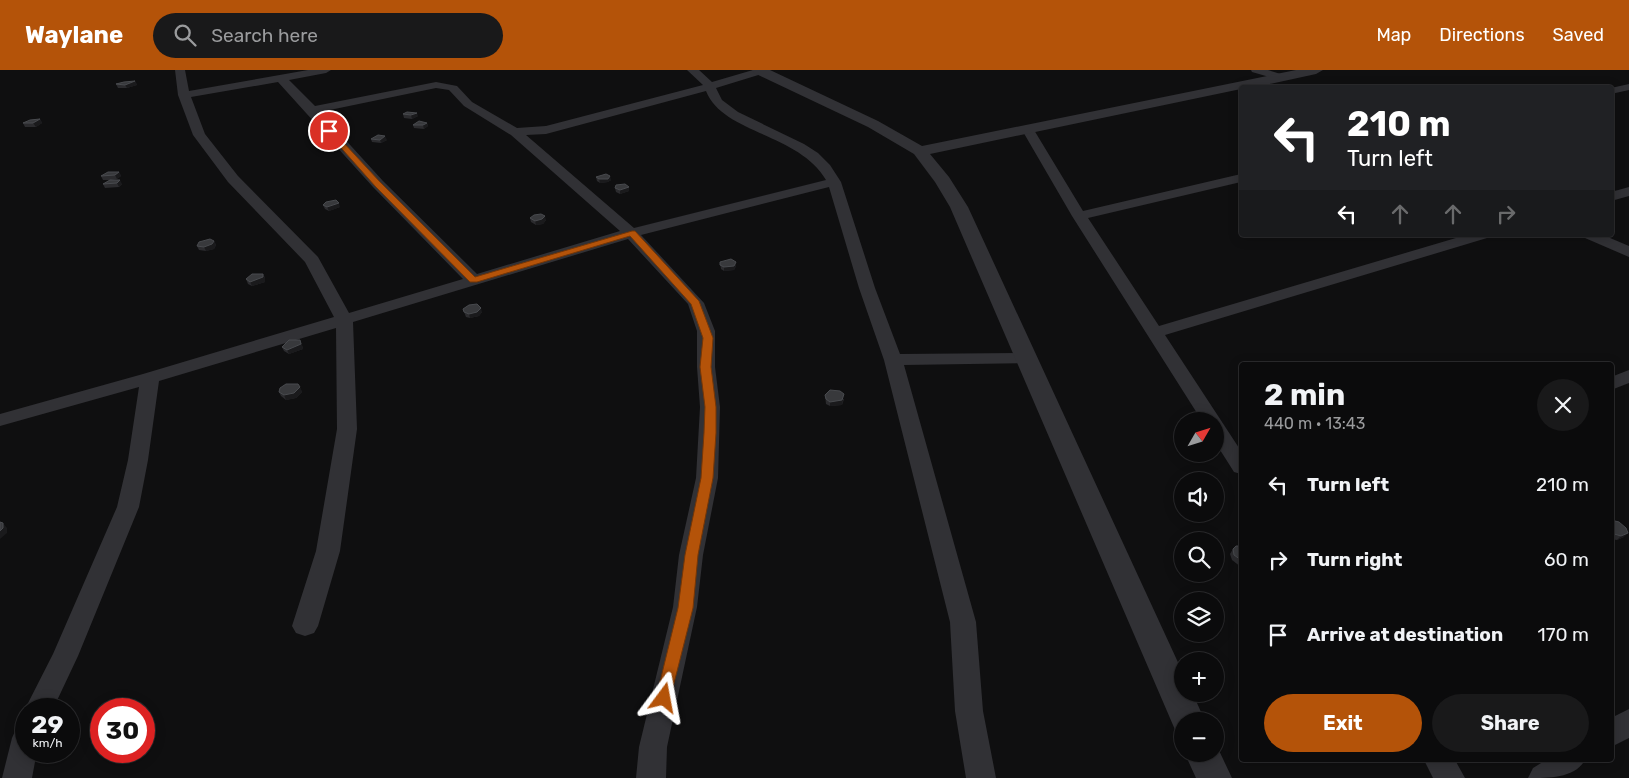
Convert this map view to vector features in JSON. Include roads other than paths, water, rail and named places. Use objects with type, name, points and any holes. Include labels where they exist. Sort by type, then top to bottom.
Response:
[{"type":"street","points":[[180,70],[184,95],[199,135],[233,179],[312,260],[344,319],[347,429],[328,551],[305,626]]},
{"type":"street","points":[[184,95],[326,70]]},
{"type":"street","points":[[692,70],[710,86],[714,99],[720,105],[740,118],[787,140],[818,159],[830,171],[867,288],[893,360],[963,622],[969,711],[981,778]]},
{"type":"street","points":[[515,132],[555,128],[710,86],[760,70],[873,124],[920,152],[943,181],[959,207],[1184,712]]},
{"type":"street","points":[[1256,70],[1280,77]]},
{"type":"street","points":[[1242,85],[1316,70]]},
{"type":"street","points":[[282,78],[378,184],[473,280]]},
{"type":"street","points":[[312,110],[442,85],[453,88],[468,104],[515,132],[632,233],[696,303],[708,338],[706,367],[710,416],[707,478],[691,555],[686,608],[653,746],[651,778]]},
{"type":"street","points":[[920,152],[1239,86]]},
{"type":"street","points":[[1614,90],[1629,87]]},
{"type":"street","points":[[1028,130],[1079,216],[1206,412]]},
{"type":"street","points":[[1079,216],[1239,178]]},
{"type":"street","points":[[0,420],[150,378],[632,233],[834,182]]},
{"type":"street","points":[[1614,196],[1629,191]]},
{"type":"street","points":[[1156,332],[1475,237]]},
{"type":"street","points":[[1595,237],[1629,252]]},
{"type":"street","points":[[893,360],[1026,358]]},
{"type":"street","points":[[1614,383],[1629,376]]},
{"type":"street","points":[[44,698],[69,647],[128,507],[138,460],[150,378]]},
{"type":"street","points":[[1224,440],[1239,464]]},
{"type":"street","points":[[1614,732],[1629,722]]},
{"type":"street","points":[[1207,762],[1214,778]]},
{"type":"street","points":[[1439,762],[1450,778]]},
{"type":"street","points":[[1543,778],[1568,762]]},
{"type":"street","points":[[17,778],[20,763]]}]
